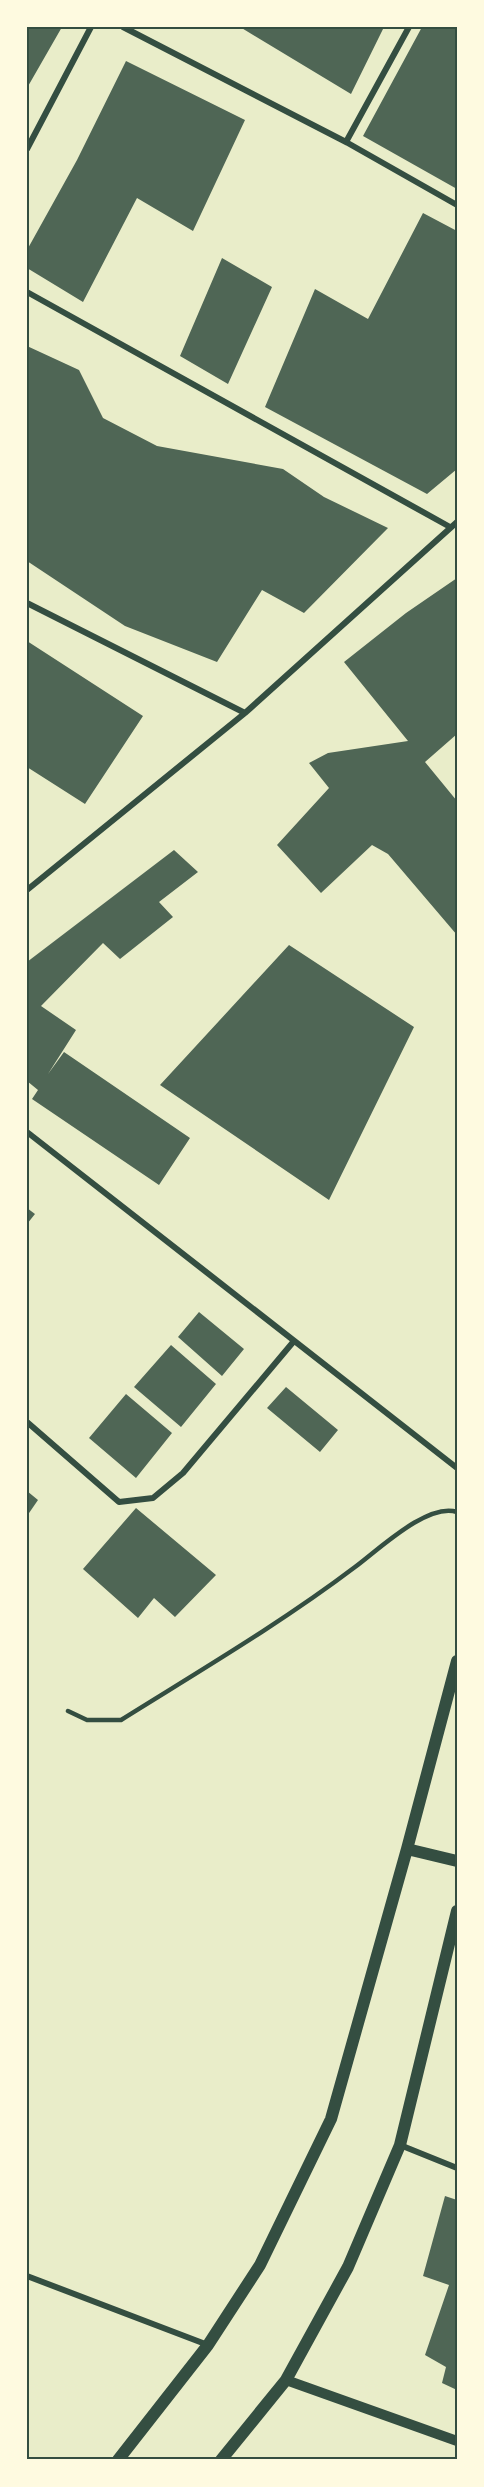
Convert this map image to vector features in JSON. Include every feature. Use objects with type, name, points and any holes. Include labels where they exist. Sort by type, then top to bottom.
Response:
[{"type":"main road","points":[[118,2460],[208,2345],[260,2265],[331,2119],[457,1661]]},
{"type":"main road","points":[[407,1849],[457,1861]]},
{"type":"main road","points":[[220,2460],[286,2379],[348,2267],[400,2145],[457,1911]]},
{"type":"street","points":[[27,149],[91,27]]},
{"type":"street","points":[[123,27],[346,142],[457,205]]},
{"type":"street","points":[[346,142],[409,27]]},
{"type":"street","points":[[27,292],[450,527]]},
{"type":"street","points":[[27,890],[245,713],[457,522]]},
{"type":"street","points":[[27,603],[245,713]]},
{"type":"street","points":[[27,1132],[457,1468]]},
{"type":"street","points":[[27,1422],[119,1502],[153,1498],[183,1473],[294,1341]]},
{"type":"street","points":[[400,2145],[457,2168]]},
{"type":"street","points":[[27,2276],[208,2345]]},
{"type":"street","points":[[286,2379],[457,2441]]},
{"type":"lane","points":[[68,1711],[87,1720],[121,1720],[303,1606],[398,1534],[429,1514],[451,1510],[457,1512]]},
{"type":"building","points":[[27,27],[62,27],[27,88]]},
{"type":"building","points":[[240,27],[384,27],[351,94]]},
{"type":"building","points":[[422,27],[457,27],[457,189],[363,136]]},
{"type":"building","points":[[126,61],[245,120],[193,231],[137,198],[83,302],[27,268],[27,250],[77,160]]},
{"type":"building","points":[[423,213],[457,231],[457,469],[427,494],[265,407],[315,289],[368,319]]},
{"type":"building","points":[[222,258],[272,287],[228,384],[180,356]]},
{"type":"building","points":[[27,346],[79,370],[103,418],[157,446],[283,469],[324,497],[388,528],[304,613],[262,590],[217,662],[125,626],[27,561]]},
{"type":"building","points":[[457,578],[457,734],[425,762],[457,801],[457,935],[388,854],[372,845],[321,893],[277,845],[329,788],[309,763],[328,753],[408,741],[344,662],[406,613]]},
{"type":"building","points":[[27,641],[143,716],[85,804],[27,767]]},
{"type":"building","points":[[174,850],[198,872],[159,902],[173,917],[120,959],[103,943],[41,1006],[76,1030],[48,1074],[64,1052],[190,1138],[159,1185],[32,1099],[38,1090],[27,1081],[27,962]]},
{"type":"building","points":[[289,945],[414,1027],[329,1200],[160,1085]]},
{"type":"building","points":[[27,1208],[35,1214],[27,1224]]},
{"type":"building","points":[[199,1312],[244,1349],[222,1376],[178,1337]]},
{"type":"building","points":[[171,1345],[216,1384],[181,1427],[134,1387]]},
{"type":"building","points":[[286,1387],[338,1430],[320,1452],[267,1408]]},
{"type":"building","points":[[126,1394],[172,1433],[136,1478],[89,1438]]},
{"type":"building","points":[[27,1491],[38,1500],[27,1516]]},
{"type":"building","points":[[136,1508],[216,1575],[175,1617],[154,1598],[138,1618],[83,1569]]},
{"type":"building","points":[[445,2196],[457,2200],[457,2390],[442,2383],[446,2367],[425,2355],[449,2285],[423,2276]]}]
